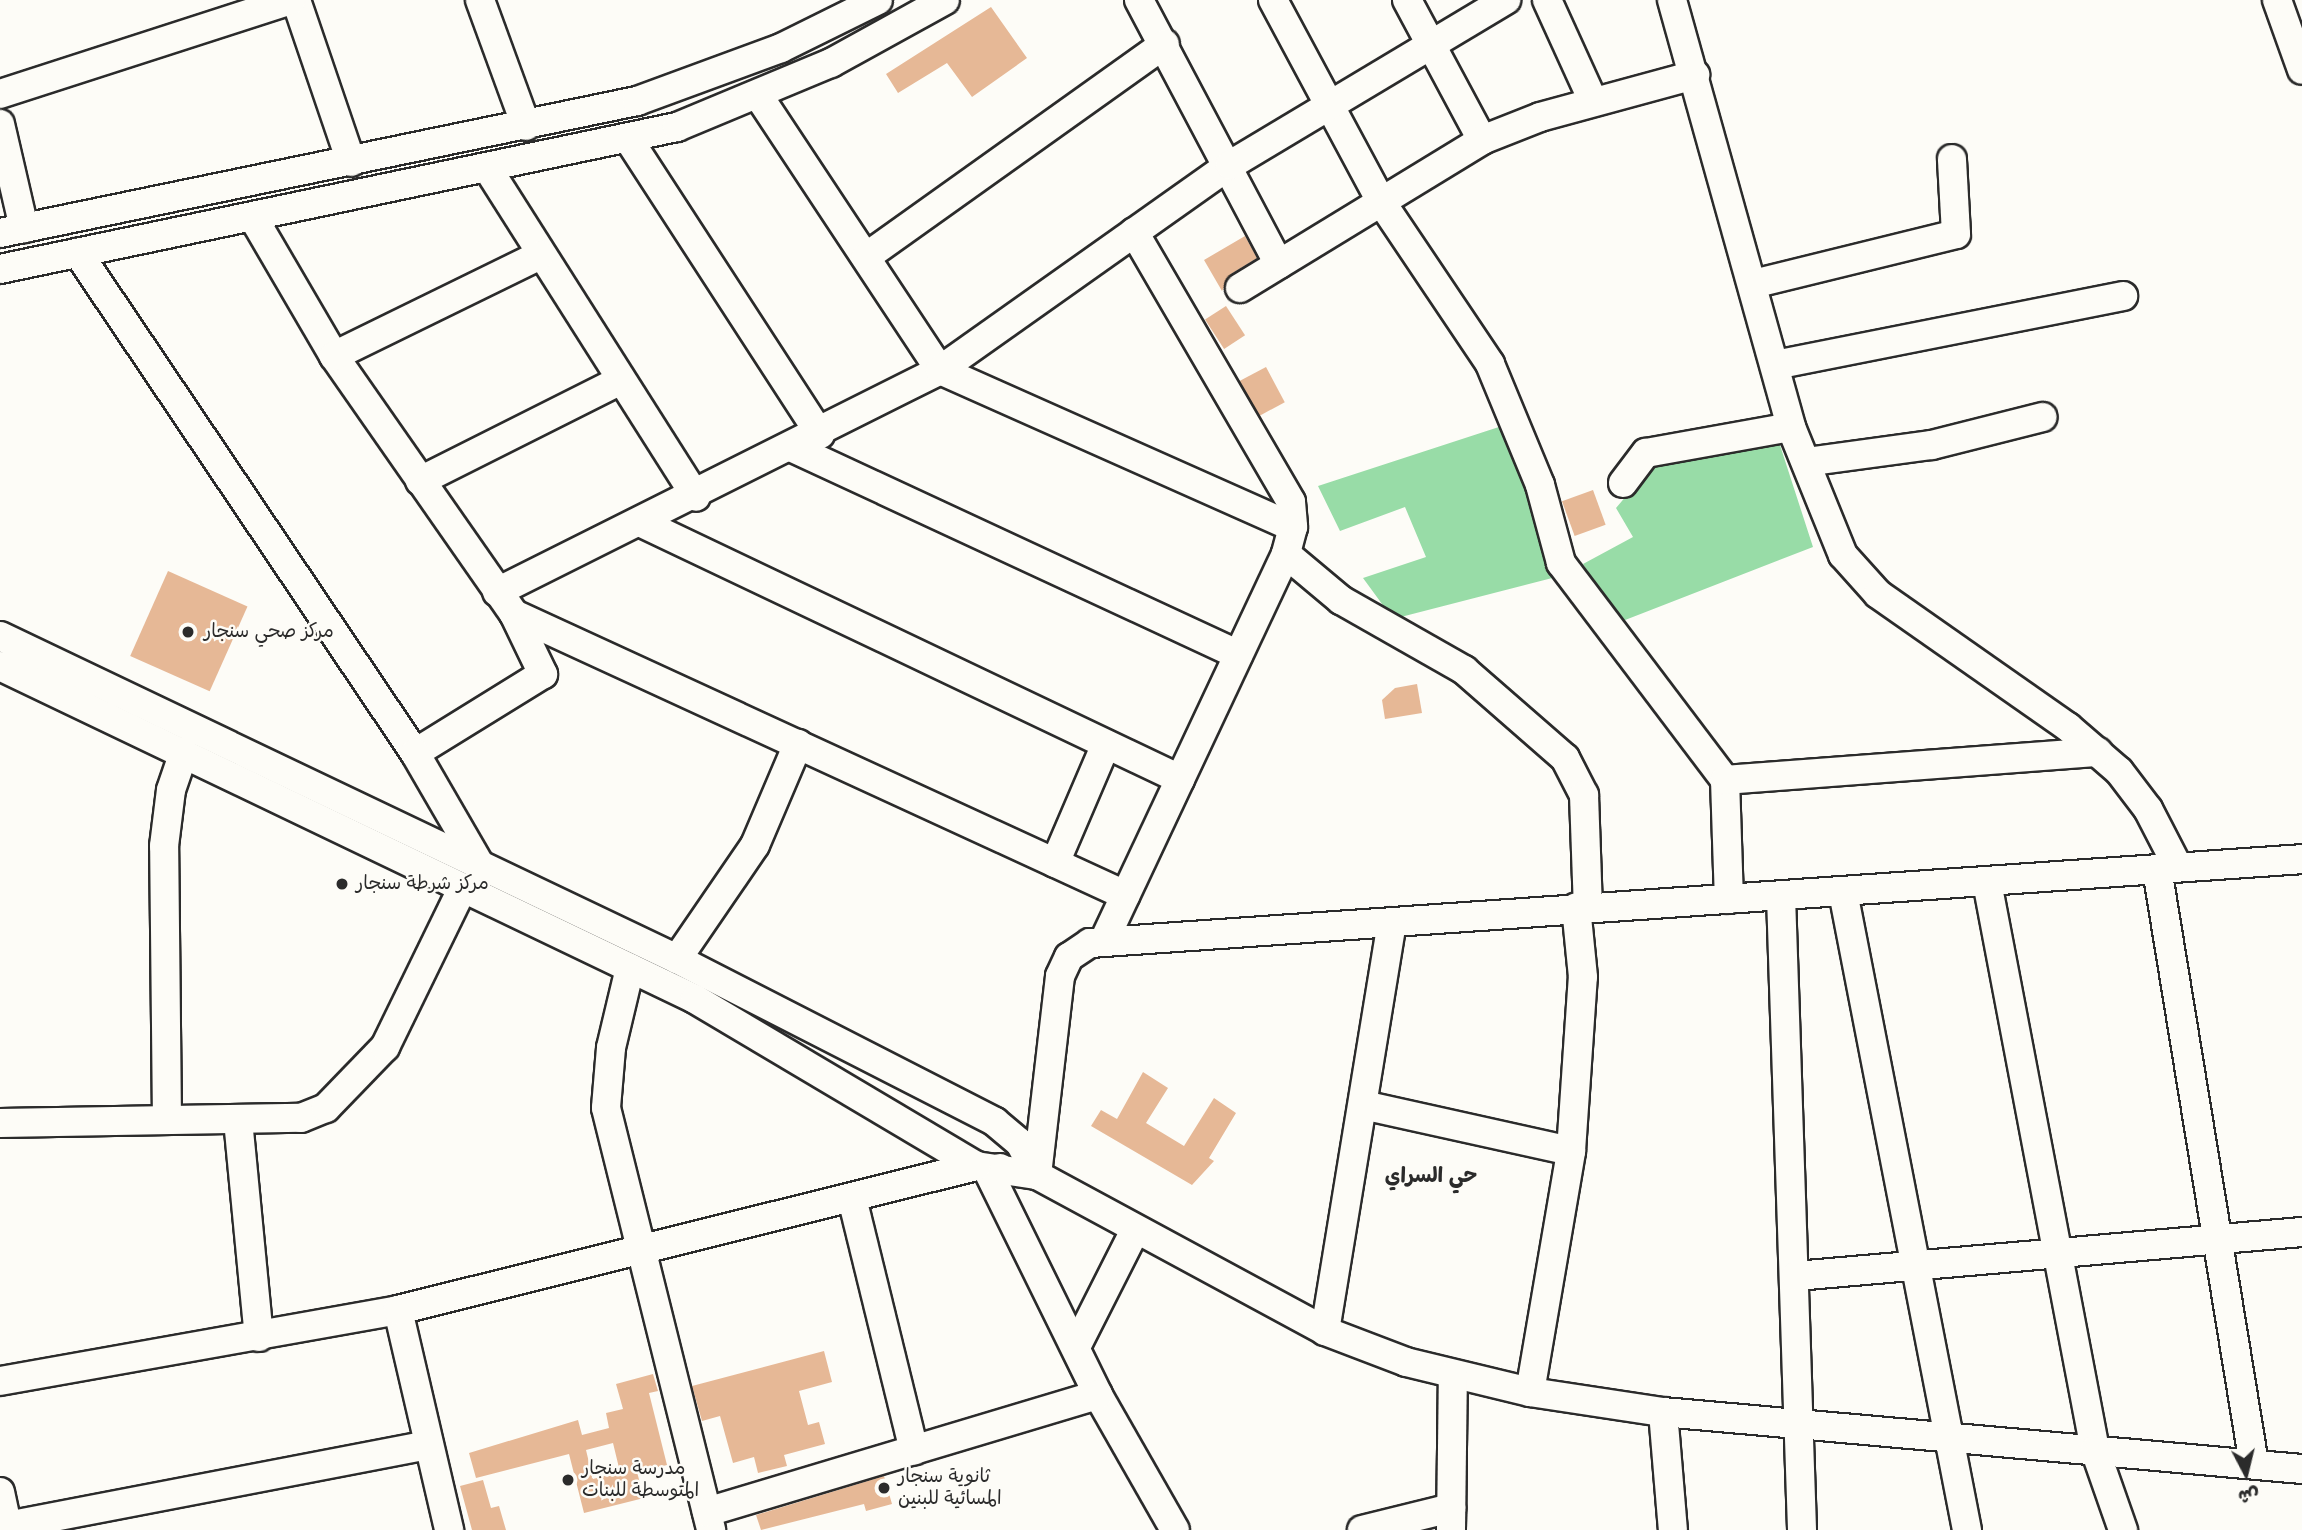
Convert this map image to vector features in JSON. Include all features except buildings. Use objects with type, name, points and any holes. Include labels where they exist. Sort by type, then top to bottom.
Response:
[{"type":"street","points":[[0,94],[294,0],[351,162]]},
{"type":"street","points":[[480,0],[526,125]]},
{"type":"street","points":[[0,124],[12,231],[637,101],[781,47],[877,0]]},
{"type":"street","points":[[0,269],[629,140],[758,94],[831,63],[944,0]]},
{"type":"street","points":[[1139,0],[1230,165],[1279,264]]},
{"type":"street","points":[[1273,0],[1382,203],[1490,364],[1539,485],[1561,563],[1725,780],[1729,899]]},
{"type":"street","points":[[1407,0],[1482,139]]},
{"type":"street","points":[[497,592],[696,497],[940,370],[1230,165],[1506,0]]},
{"type":"street","points":[[1547,0],[1593,101]]},
{"type":"street","points":[[1672,0],[1791,427],[1832,535],[1863,581],[2098,752],[2148,809],[2167,868],[2215,1235],[2254,1465]]},
{"type":"street","points":[[2277,0],[2302,70]]},
{"type":"street","points":[[866,257],[1165,44]]},
{"type":"street","points":[[1240,288],[1482,139],[1593,101],[1695,75]]},
{"type":"street","points":[[758,94],[940,370],[1289,541],[1341,600],[1464,670],[1570,764],[1584,795],[1583,977],[1571,1151],[1530,1392]]},
{"type":"street","points":[[629,140],[820,434]]},
{"type":"street","points":[[1753,284],[1956,234],[1952,159]]},
{"type":"street","points":[[488,169],[540,255],[696,497]]},
{"type":"street","points":[[254,219],[334,356],[514,614],[544,674],[415,753]]},
{"type":"street","points":[[1104,941],[1289,541],[1291,502],[1134,232]]},
{"type":"street","points":[[78,253],[415,753],[481,867]]},
{"type":"street","points":[[334,356],[540,255]]},
{"type":"street","points":[[1775,365],[2123,296]]},
{"type":"street","points":[[420,481],[621,380]]},
{"type":"street","points":[[1805,462],[1932,445],[2043,417]]},
{"type":"street","points":[[1623,483],[1646,453],[1791,427]]},
{"type":"street","points":[[793,448],[1238,655]]},
{"type":"street","points":[[642,523],[1180,779]]},
{"type":"street","points":[[514,614],[1125,895]]},
{"type":"street","points":[[0,636],[677,959],[1007,1131],[1037,1175]]},
{"type":"street","points":[[0,666],[184,752],[461,891],[695,999],[982,1169],[1037,1175],[1325,1331],[1453,1375],[1530,1392],[1663,1412],[2302,1469]]},
{"type":"street","points":[[677,959],[755,845],[797,744]]},
{"type":"street","points":[[1055,863],[1106,744]]},
{"type":"street","points":[[167,1120],[164,846],[167,807],[184,752]]},
{"type":"street","points":[[1725,780],[2098,752]]},
{"type":"street","points":[[1037,1175],[1060,976],[1075,951],[1104,941],[1582,907],[1781,897],[2302,859]]},
{"type":"street","points":[[1987,882],[2095,1450],[2123,1530]]},
{"type":"street","points":[[0,1123],[301,1118],[346,1094],[385,1047],[461,891]]},
{"type":"street","points":[[1843,892],[1944,1435],[1967,1530]]},
{"type":"street","points":[[1781,897],[1796,1276],[1802,1530]]},
{"type":"street","points":[[1325,1331],[1392,922]]},
{"type":"street","points":[[630,968],[611,1048],[606,1108],[639,1253],[709,1521],[914,1450],[1098,1395]]},
{"type":"street","points":[[1363,1105],[1571,1151]]},
{"type":"street","points":[[238,1120],[259,1337]]},
{"type":"street","points":[[0,1381],[259,1337],[398,1310],[639,1253],[852,1198],[982,1169],[1011,1157],[1007,1131]]},
{"type":"street","points":[[982,1169],[1076,1347],[1098,1395],[1175,1530]]},
{"type":"street","points":[[852,1198],[914,1450]]},
{"type":"street","points":[[1076,1347],[1135,1230]]},
{"type":"street","points":[[1796,1276],[2215,1235],[2302,1232]]},
{"type":"street","points":[[398,1310],[449,1530]]},
{"type":"street","points":[[1362,1530],[1451,1519],[1453,1375]]},
{"type":"street","points":[[1663,1412],[1672,1530]]},
{"type":"street","points":[[0,1492],[8,1528],[428,1445]]},
{"type":"green space","points":[[1505,425],[1560,576],[1393,619],[1363,578],[1426,557],[1405,507],[1340,531],[1318,486]]},
{"type":"green space","points":[[1778,439],[1813,547],[1620,622],[1583,564],[1633,537],[1616,508],[1650,468]]},
{"type":"place","name":"مركز صحي سنجار","points":[[188,632]]},
{"type":"place","name":"مركز شرطة سنجار","points":[[342,884]]},
{"type":"place","name":"مدرسة سنجار المتوسطة للبنات","points":[[568,1480]]},
{"type":"place","name":"ثانوية سنجار المسائية للبنين","points":[[884,1488]]},
{"type":"district","name":"حي السراي","points":[[1431,1176]]}]
